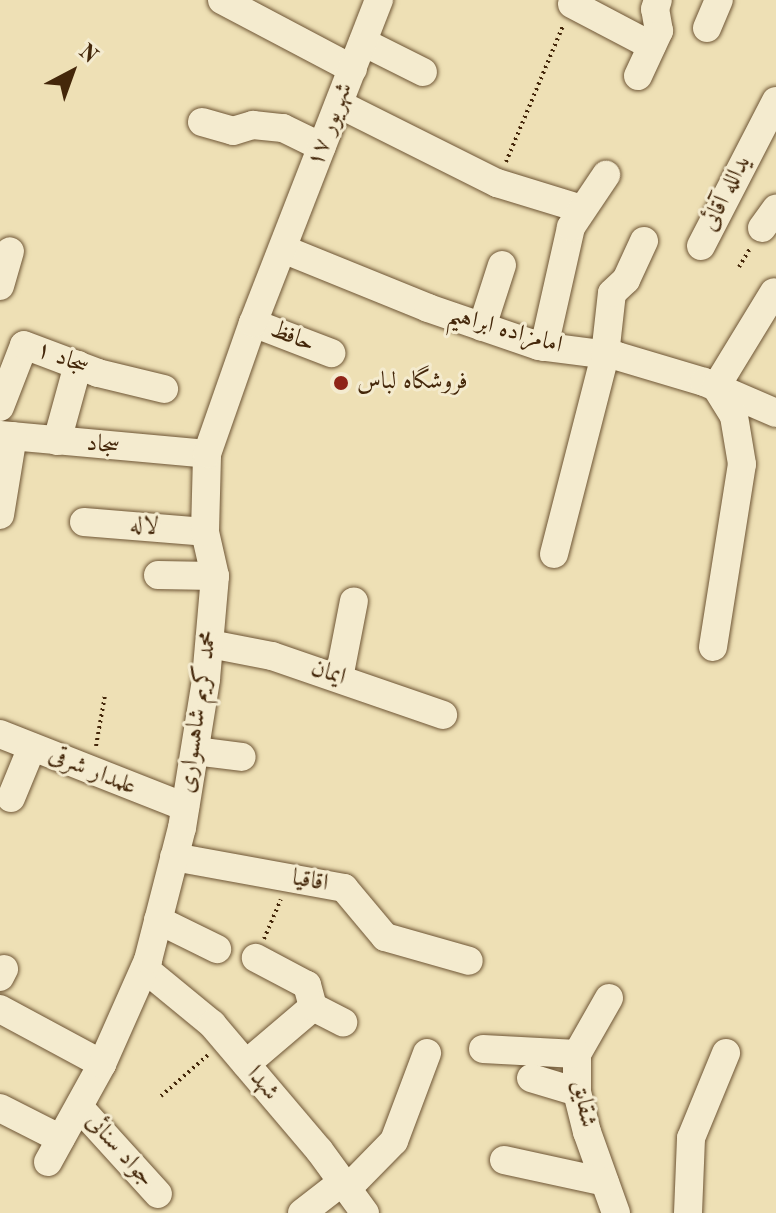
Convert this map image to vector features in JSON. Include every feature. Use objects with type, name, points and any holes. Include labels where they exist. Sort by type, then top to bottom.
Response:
[{"type":"street","points":[[222,0],[353,69]]},
{"type":"street","name":"۱۷ شهریور","points":[[283,249],[379,0]]},
{"type":"street","points":[[638,76],[659,31],[655,9],[658,0]]},
{"type":"street","points":[[707,28],[719,0]]},
{"type":"street","points":[[572,4],[652,46]]},
{"type":"street","points":[[363,42],[423,72]]},
{"type":"street","points":[[339,104],[497,183],[582,209]]},
{"type":"street","name":"یدالله آقائی","points":[[701,246],[773,116]]},
{"type":"street","points":[[202,122],[233,131],[253,125],[283,128],[322,147]]},
{"type":"street","points":[[544,347],[571,227],[606,175]]},
{"type":"street","points":[[554,554],[605,355],[612,293],[626,280],[644,241]]},
{"type":"street","name":"محمد کریم شاهسواری","points":[[0,1108],[54,1150],[80,1108],[145,969],[185,807],[210,644],[215,576],[205,532],[207,454],[253,323],[283,249]]},
{"type":"street","name":"امامزاده ابراهیم","points":[[283,249],[482,327],[544,347],[605,355],[716,387],[776,413]]},
{"type":"street","points":[[0,286],[10,251]]},
{"type":"street","points":[[482,327],[502,265]]},
{"type":"street","points":[[713,647],[742,464],[734,416],[716,387],[774,292]]},
{"type":"street","name":"حافظ","points":[[253,323],[331,353]]},
{"type":"street","name":"سجاد ۱","points":[[0,407],[24,345],[78,365],[164,389]]},
{"type":"street","points":[[57,441],[78,365]]},
{"type":"street","points":[[0,515],[7,436]]},
{"type":"street","name":"سجاد","points":[[7,436],[207,454]]},
{"type":"street","name":"لاله","points":[[84,522],[205,532]]},
{"type":"street","points":[[158,575],[215,576]]},
{"type":"street","points":[[339,678],[354,601]]},
{"type":"street","name":"ایمان","points":[[210,644],[272,656],[443,715]]},
{"type":"street","name":"علمدار شرقی","points":[[0,734],[185,807]]},
{"type":"street","points":[[11,798],[32,747]]},
{"type":"street","points":[[195,751],[242,757]]},
{"type":"street","name":"اقاقیا","points":[[174,857],[344,888],[385,937],[469,961]]},
{"type":"street","points":[[158,920],[217,949]]},
{"type":"street","points":[[256,958],[307,985],[313,1007],[343,1022]]},
{"type":"street","name":"شهدا","points":[[145,969],[212,1024],[365,1213]]},
{"type":"street","name":"شقایق","points":[[609,998],[577,1054],[577,1092],[616,1213]]},
{"type":"street","points":[[246,1064],[313,1007]]},
{"type":"street","points":[[0,1009],[102,1064]]},
{"type":"street","points":[[483,1049],[577,1054]]},
{"type":"street","points":[[302,1213],[345,1186],[394,1141],[427,1053]]},
{"type":"street","points":[[688,1213],[691,1138],[726,1053]]},
{"type":"street","points":[[531,1078],[577,1092]]},
{"type":"street","name":"جواد سنائی","points":[[80,1108],[158,1194]]},
{"type":"street","points":[[504,1160],[605,1182]]},
{"type":"path","points":[[497,183],[572,4]]},
{"type":"path","points":[[91,772],[105,695]]},
{"type":"path","points":[[256,958],[289,878]]},
{"type":"path","points":[[161,1096],[225,1040]]},
{"type":"place","name":"فروشگاه لباس","points":[[341,383]]}]
